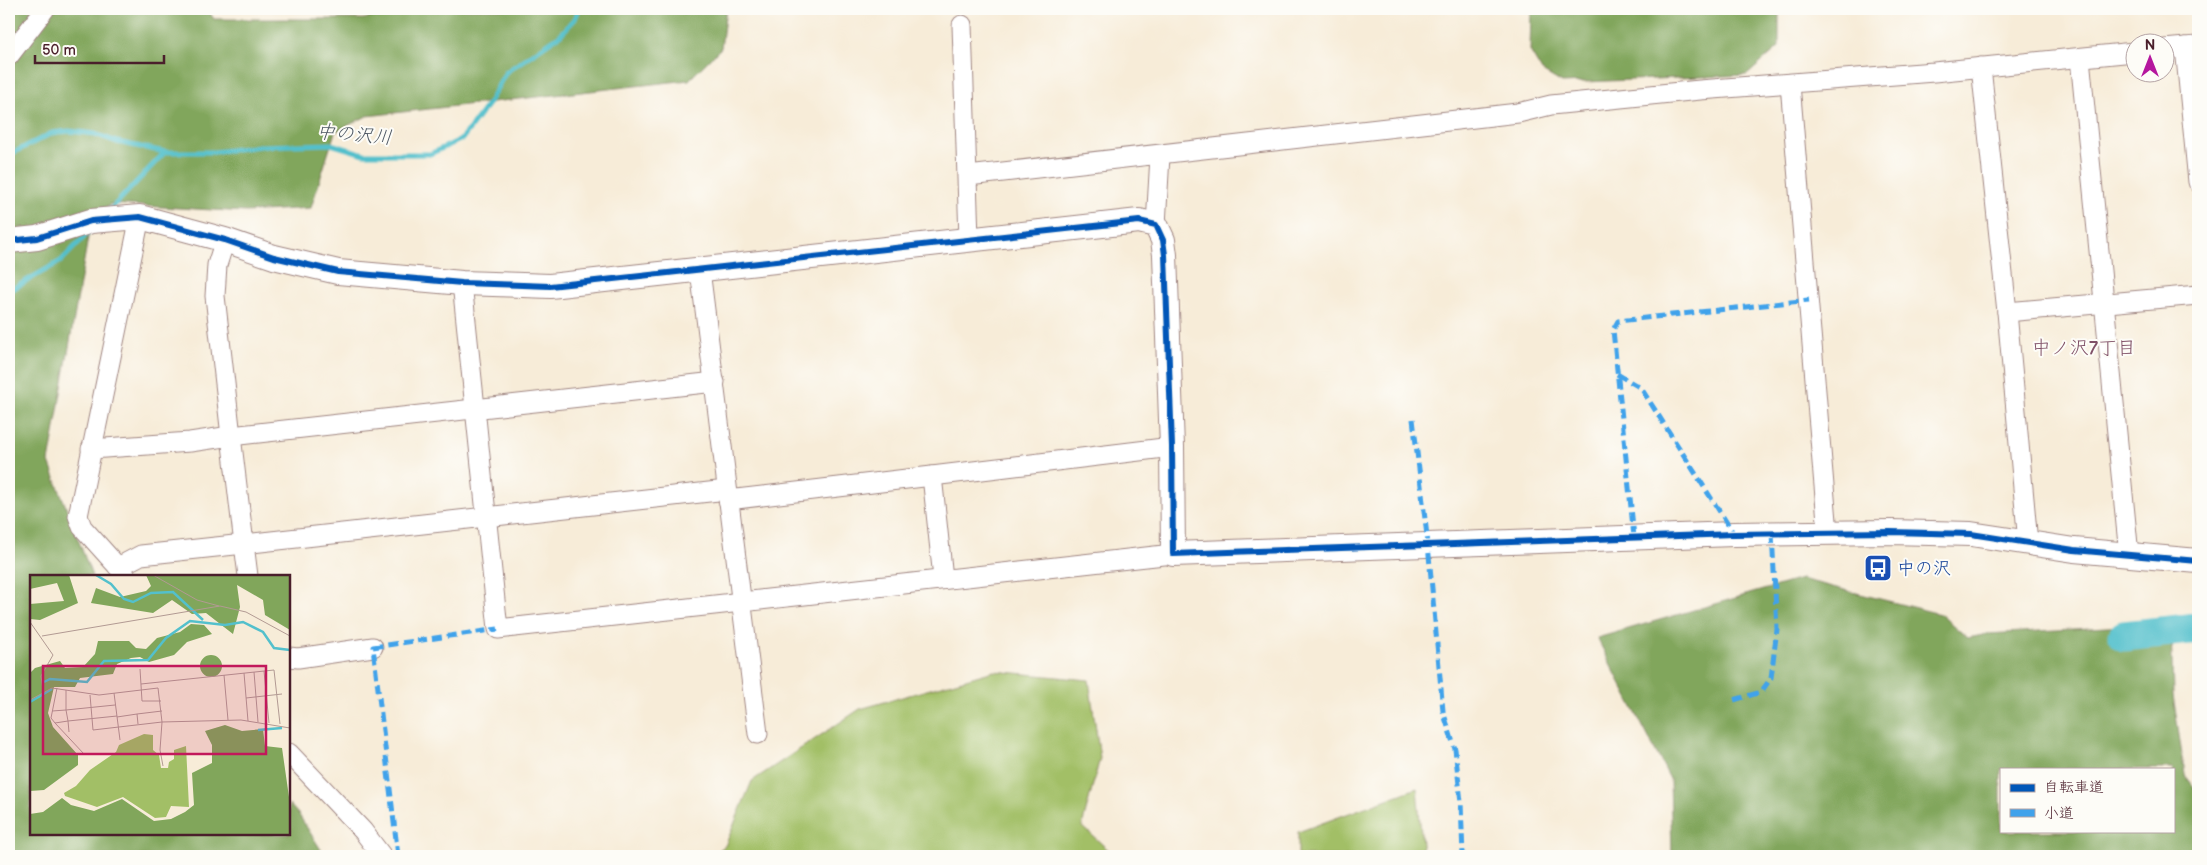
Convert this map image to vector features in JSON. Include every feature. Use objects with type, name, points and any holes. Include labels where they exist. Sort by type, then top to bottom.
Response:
[{"type":"street","points":[[9,56],[45,9]]},
{"type":"street","points":[[962,25],[969,238]]},
{"type":"street","points":[[2174,48],[2192,47],[2198,182]]},
{"type":"street","points":[[968,176],[1160,156],[1518,113],[1551,106],[1700,90],[1790,84],[2124,53]]},
{"type":"street","points":[[2080,58],[2106,304],[2129,556]]},
{"type":"street","points":[[1981,67],[2007,312],[2028,543]]},
{"type":"street","points":[[1790,84],[1828,533]]},
{"type":"street","points":[[1160,156],[1156,225],[1163,240],[1166,255],[1172,447],[1173,554]]},
{"type":"street","points":[[9,241],[37,238],[91,221],[140,217],[225,240],[274,257],[338,272],[462,283],[550,286],[969,238],[1139,221],[1156,225]]},
{"type":"street","points":[[140,217],[78,516],[82,527],[122,572],[141,556],[485,517],[932,476],[1172,447]]},
{"type":"street","points":[[225,240],[217,264],[215,296],[248,575]]},
{"type":"street","points":[[700,270],[758,734]]},
{"type":"street","points":[[462,283],[498,629],[741,603],[943,578],[1173,554],[1428,544],[1828,533],[1952,533],[2074,550],[2198,561]]},
{"type":"street","points":[[2007,312],[2198,295]]},
{"type":"street","points":[[91,449],[474,410],[715,382]]},
{"type":"street","points":[[932,476],[943,578]]},
{"type":"street","points":[[290,657],[298,658],[373,647]]},
{"type":"street","points":[[290,754],[363,831],[382,856]]},
{"type":"green space","points":[[9,9],[207,9],[214,19],[363,19],[402,9],[726,9],[721,48],[689,80],[367,116],[335,132],[311,208],[246,212],[110,204],[89,232],[49,462],[92,575],[30,575],[30,835],[290,835],[290,805],[299,815],[325,856],[9,856]]},
{"type":"green space","points":[[1531,9],[1779,9],[1779,47],[1747,75],[1562,83],[1542,71],[1530,51]]},
{"type":"green space","points":[[1801,579],[1940,614],[1968,638],[1988,634],[2171,625],[2173,695],[2185,775],[2198,792],[2198,856],[1672,856],[1670,779],[1597,638]]},
{"type":"green space","points":[[994,671],[1089,680],[1100,758],[1082,826],[1115,856],[710,856],[725,846],[752,781],[860,709]]},
{"type":"green space","points":[[1417,788],[1423,856],[1298,856],[1298,832]]},
{"type":"waterway","name":"中の沢川","points":[[9,155],[52,133],[69,131],[95,134],[117,142],[165,152],[215,152],[260,146],[331,144],[364,154],[430,154],[462,139],[488,104],[506,72],[560,35],[575,19],[579,9]]},
{"type":"waterway","points":[[109,211],[165,152]]},
{"type":"waterway","points":[[9,291],[61,261],[91,230]]},
{"type":"waterway","points":[[2124,636],[2198,628]]},
{"type":"marked path","points":[[1634,537],[1613,330],[1618,321],[1809,300]]},
{"type":"marked path","points":[[1617,374],[1641,388],[1734,534]]},
{"type":"marked path","points":[[1413,419],[1428,544],[1443,711],[1455,749],[1461,802],[1463,856]]},
{"type":"marked path","points":[[1734,700],[1761,692],[1771,678],[1777,629],[1772,533]]},
{"type":"marked path","points":[[398,856],[373,647],[498,629]]},
{"type":"cycle path","points":[[9,241],[37,238],[91,221],[140,217],[225,240],[274,257],[338,272],[462,283],[550,286],[1139,221],[1156,225],[1163,240],[1165,255],[1172,447],[1173,554],[1734,534],[1890,532],[1971,534],[2074,550],[2198,561]]},
{"type":"place","name":"中の沢","points":[[1878,568]]},
{"type":"district","name":"中ノ沢7丁目","points":[[2084,348]]}]
